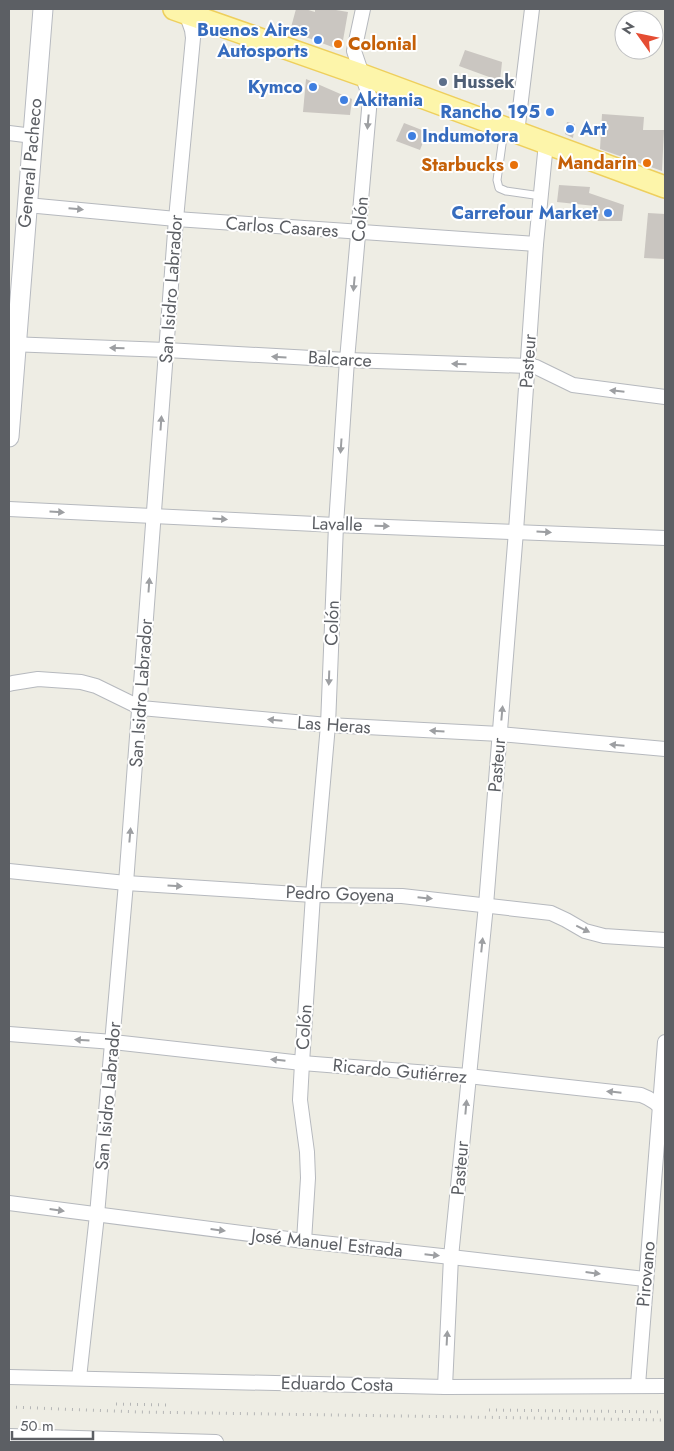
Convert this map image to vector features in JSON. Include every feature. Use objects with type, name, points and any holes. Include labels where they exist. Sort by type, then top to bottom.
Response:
[{"type":"main road","points":[[181,10],[665,187]]},
{"type":"street","name":"General Pacheco","points":[[9,437],[12,344],[27,205],[43,9]]},
{"type":"street","name":"Colón","points":[[304,1241],[308,1178],[307,1152],[300,1100],[302,1063],[313,895],[328,725],[336,525],[347,360],[370,98],[354,51],[362,9]]},
{"type":"street","points":[[511,130],[532,9]]},
{"type":"street","name":"San Isidro Labrador","points":[[80,1378],[113,1042],[176,219],[192,38],[192,30],[181,10]]},
{"type":"street","points":[[9,133],[33,136]]},
{"type":"street","name":"Pasteur","points":[[445,1387],[451,1256],[486,905],[516,531],[536,244],[546,143]]},
{"type":"street","name":"Carlos Casares","points":[[27,205],[176,219],[536,244]]},
{"type":"street","name":"Balcarce","points":[[12,344],[347,360],[528,366],[536,367],[573,386],[665,396]]},
{"type":"street","name":"Lavalle","points":[[9,509],[336,525],[665,538]]},
{"type":"street","name":"Las Heras","points":[[9,684],[38,679],[81,682],[96,686],[140,708],[328,725],[500,734],[665,749]]},
{"type":"street","name":"Pedro Goyena","points":[[9,871],[126,883],[313,895],[402,896],[551,913],[585,931],[604,936],[665,940]]},
{"type":"street","name":"Ricardo Gutiérrez","points":[[9,1034],[113,1042],[302,1063],[468,1076],[641,1095],[663,1109]]},
{"type":"street","name":"Pirovano","points":[[638,1385],[645,1279],[663,1109],[665,1042]]},
{"type":"street","name":"José Manuel Estrada","points":[[9,1203],[304,1241],[645,1279]]},
{"type":"street","name":"Eduardo Costa","points":[[9,1377],[445,1387],[665,1386]]},
{"type":"street","points":[[9,1436],[216,1442]]},
{"type":"lane","points":[[511,130],[498,180],[499,188],[506,191],[541,196]]},
{"type":"building","points":[[296,9],[315,12],[315,9],[330,9],[348,12],[342,46],[335,48],[290,31]]},
{"type":"building","points":[[465,50],[502,62],[500,81],[459,66]]},
{"type":"building","points":[[306,79],[352,99],[350,115],[303,112]]},
{"type":"building","points":[[602,114],[644,117],[643,130],[664,130],[662,171],[600,149]]},
{"type":"building","name":"Art","points":[[567,122],[575,124],[573,138],[565,134]]},
{"type":"building","name":"Indumotora","points":[[404,123],[427,132],[420,150],[396,141]]},
{"type":"building","points":[[559,185],[590,187],[589,193],[624,205],[622,221],[593,221],[595,206],[557,202]]},
{"type":"building","points":[[648,213],[665,214],[665,259],[644,258]]},
{"type":"railway","points":[[116,1404],[169,1405]]},
{"type":"railway","points":[[9,1407],[139,1412],[665,1420]]},
{"type":"railway","points":[[489,1410],[665,1412]]},
{"type":"place","name":"Buenos Aires Autosports","points":[[318,40]]},
{"type":"place","name":"Colonial","points":[[338,44]]},
{"type":"place","name":"Hussek","points":[[443,82]]},
{"type":"place","name":"Kymco","points":[[313,87]]},
{"type":"place","name":"Akitania","points":[[344,100]]},
{"type":"place","name":"Rancho 195","points":[[550,112]]},
{"type":"place","name":"Art","points":[[570,129]]},
{"type":"place","name":"Indumotora","points":[[412,136]]},
{"type":"place","name":"Mandarin","points":[[647,163]]},
{"type":"place","name":"Starbucks","points":[[514,165]]},
{"type":"place","name":"Carrefour Market","points":[[608,213]]}]
